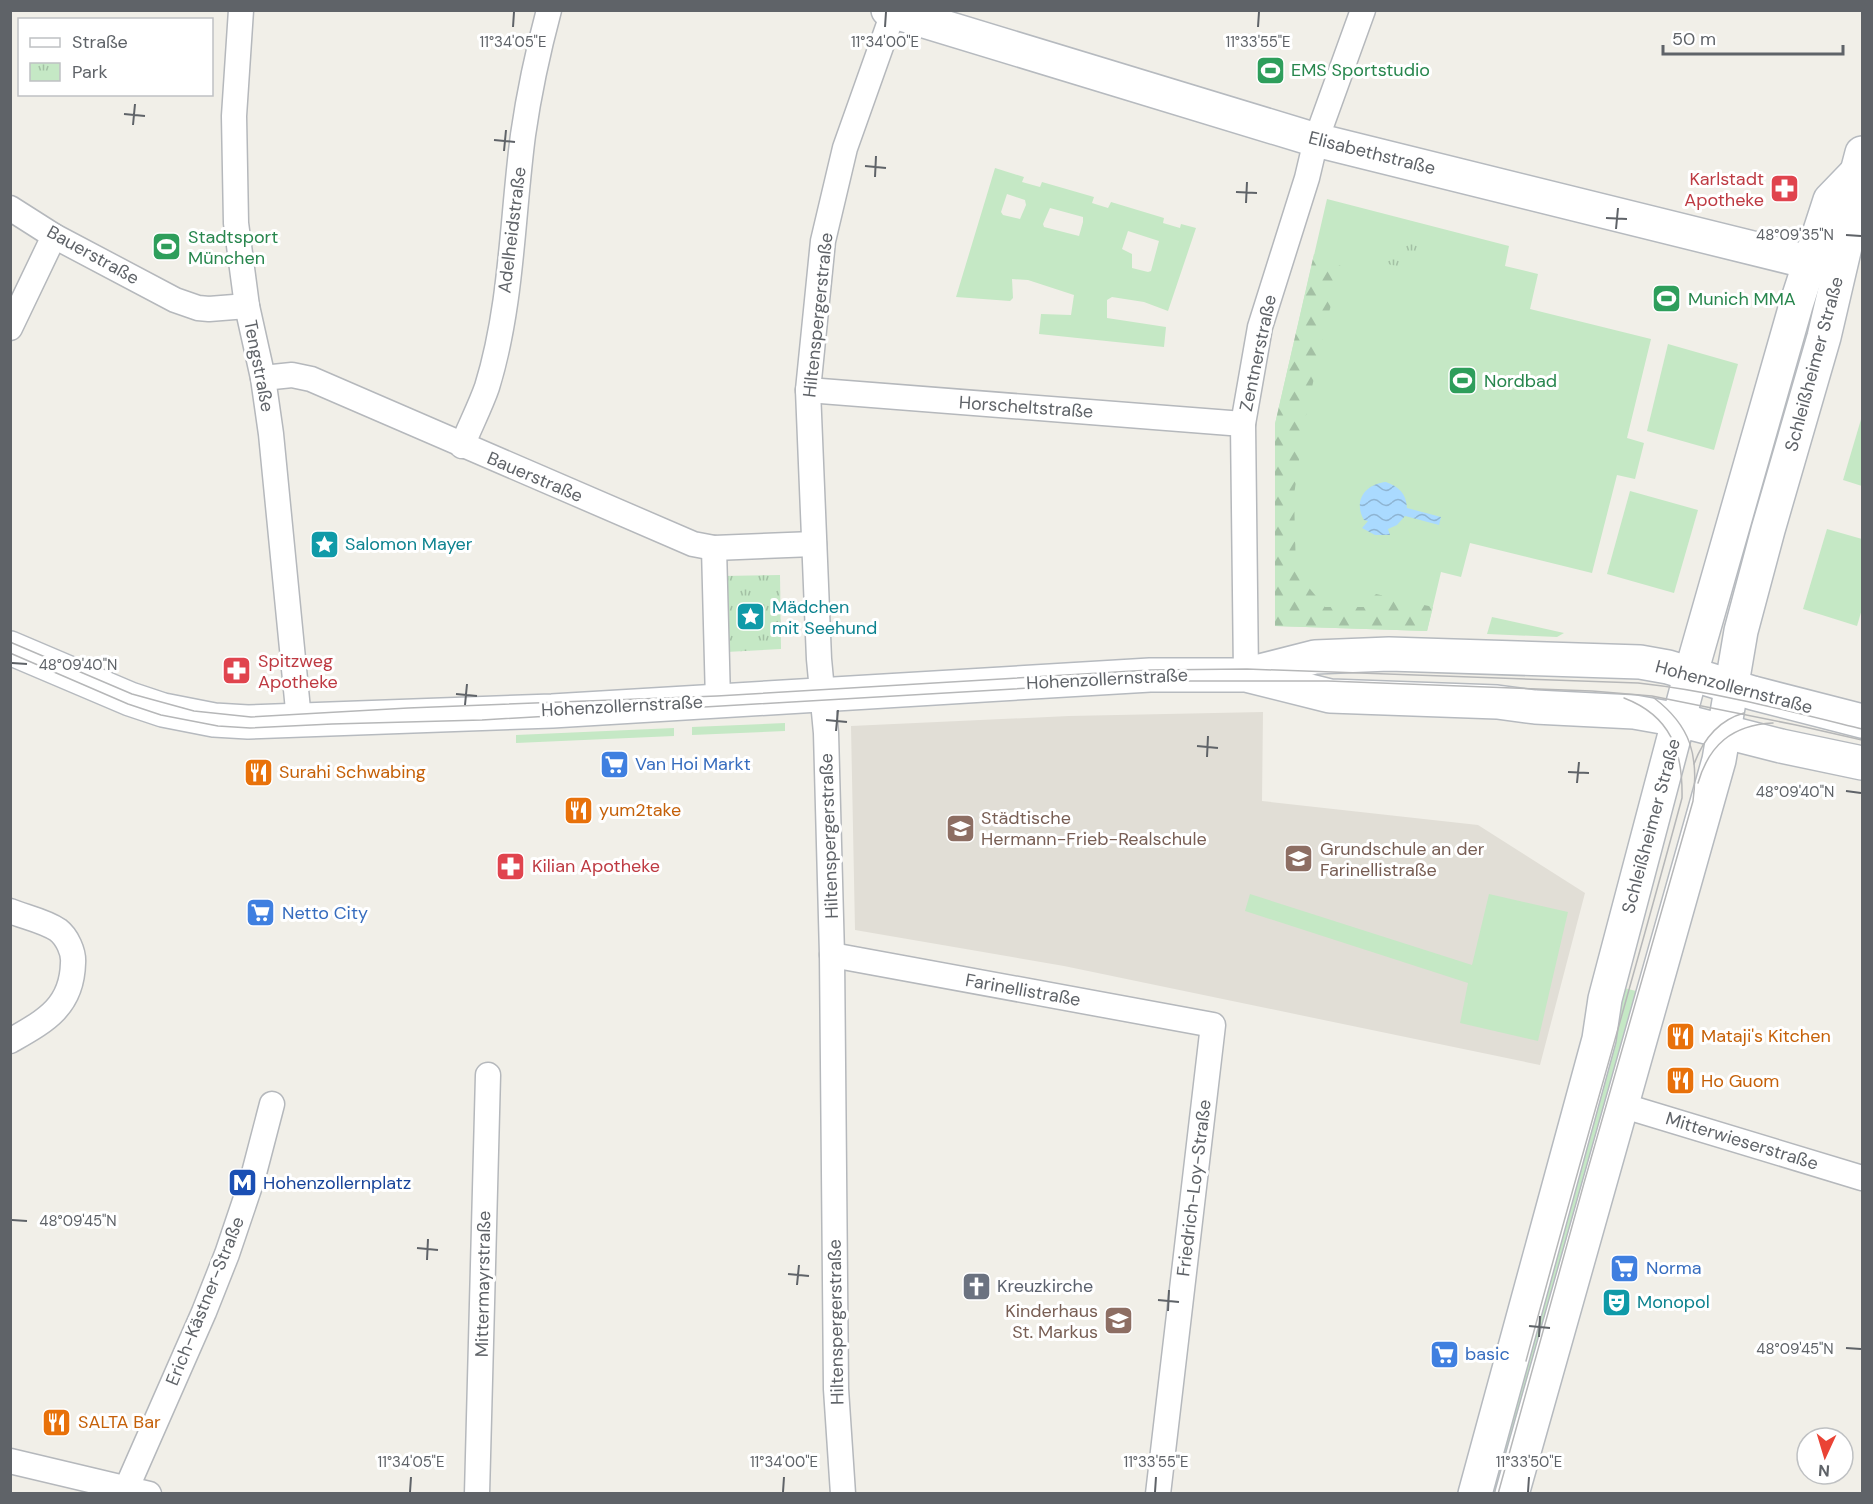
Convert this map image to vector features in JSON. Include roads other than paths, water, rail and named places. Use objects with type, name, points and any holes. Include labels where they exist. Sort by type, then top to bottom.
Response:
[{"type":"main road","name":"Elisabethstraße","points":[[891,11],[1316,140],[1852,273]]},
{"type":"main road","name":"Schleißheimer Straße","points":[[1475,1494],[1599,1039],[1605,999],[1690,673],[1809,262],[1830,200],[1860,162]]},
{"type":"main road","name":"Schleißheimer Straße","points":[[1512,1494],[1725,732],[1744,619],[1824,337],[1852,273],[1852,216],[1860,162]]},
{"type":"main road","name":"Hohenzollernstraße","points":[[10,648],[130,699],[163,710],[214,720],[248,722],[552,711],[1150,675],[1246,675],[1330,696],[1497,702],[1535,707],[1634,712],[1679,720],[1863,763]]},
{"type":"main road","name":"Hohenzollernstraße","points":[[1246,675],[1315,657],[1389,654],[1640,662],[1690,673],[1790,704],[1863,721]]},
{"type":"street","name":"Tengstraße","points":[[241,10],[234,116],[236,224],[247,306],[263,378],[278,497],[299,720]]},
{"type":"street","name":"Adelheidstraße","points":[[462,446],[486,388],[499,335],[523,134],[549,10]]},
{"type":"street","name":"Zentnerstraße","points":[[1246,675],[1243,424],[1260,327],[1307,178],[1316,140],[1363,10]]},
{"type":"street","name":"Hiltenspergerstraße","points":[[843,1494],[836,1389],[832,955],[826,733],[814,544],[808,390],[823,241],[845,148],[891,11]]},
{"type":"street","name":"Bauerstraße","points":[[10,208],[54,236],[175,300],[209,309],[247,306]]},
{"type":"street","points":[[10,328],[54,236]]},
{"type":"street","name":"Bauerstraße","points":[[263,378],[292,375],[311,379],[693,544],[714,548],[814,544]]},
{"type":"street","name":"Horscheltstraße","points":[[808,390],[1243,424]]},
{"type":"street","points":[[714,548],[718,701]]},
{"type":"street","points":[[10,910],[59,931],[69,944],[73,958],[73,976],[68,994],[57,1009],[42,1022],[10,1041]]},
{"type":"street","name":"Farinellistraße","points":[[832,955],[1213,1025]]},
{"type":"street","name":"Friedrich-Loy-Straße","points":[[1158,1494],[1213,1025]]},
{"type":"street","name":"Mittermayrstraße","points":[[477,1494],[488,1075]]},
{"type":"street","name":"Erich-Kästner-Straße","points":[[125,1491],[204,1312],[227,1254],[253,1177],[272,1104]]},
{"type":"street","name":"Mitterwieserstraße","points":[[1621,1105],[1863,1178]]},
{"type":"street","points":[[10,1461],[125,1491],[149,1494]]},
{"type":"water","points":[[1386,482],[1401,491],[1407,508],[1441,517],[1439,525],[1405,516],[1397,525],[1388,529],[1390,535],[1375,535],[1362,528],[1368,521],[1364,520],[1361,513],[1363,495],[1372,486]]},
{"type":"tram line","points":[[10,642],[132,694],[194,711],[251,717],[408,708],[717,696],[1150,670],[1247,669],[1638,683],[1723,696],[1862,729]]},
{"type":"tram line","points":[[10,653],[128,704],[161,715],[218,726],[250,728],[482,720],[1151,681],[1328,681],[1592,691],[1652,696],[1862,740]]},
{"type":"tram line","points":[[1526,1361],[1682,798],[1680,765],[1671,737],[1653,715],[1624,698]]},
{"type":"tram line","points":[[1498,1494],[1693,801],[1695,770],[1690,743],[1677,720],[1654,698]]},
{"type":"tram line","points":[[1694,764],[1702,747],[1713,732],[1735,716],[1744,713]]},
{"type":"tram line","points":[[1698,783],[1709,758],[1724,740],[1746,728],[1773,723]]},
{"type":"place","name":"EMS Sportstudio","points":[[1270,70]]},
{"type":"place","name":"Karlstadt Apotheke","points":[[1785,189]]},
{"type":"place","name":"Stadtsport München","points":[[167,247]]},
{"type":"place","name":"Munich MMA","points":[[1667,299]]},
{"type":"place","name":"Nordbad","points":[[1463,381]]},
{"type":"place","name":"Salomon Mayer","points":[[324,544]]},
{"type":"place","name":"Mädchen mit Seehund","points":[[751,617]]},
{"type":"place","name":"Spitzweg Apotheke","points":[[237,671]]},
{"type":"place","name":"Van Hoi Markt","points":[[614,764]]},
{"type":"place","name":"Surahi Schwabing","points":[[258,772]]},
{"type":"place","name":"yum2take","points":[[578,810]]},
{"type":"place","name":"Städtische Hermann-Frieb-Realschule","points":[[960,828]]},
{"type":"place","name":"Grundschule an der Farinellistraße","points":[[1299,859]]},
{"type":"place","name":"Kilian Apotheke","points":[[511,866]]},
{"type":"place","name":"Netto City","points":[[261,913]]},
{"type":"place","name":"Mataji's Kitchen","points":[[1680,1036]]},
{"type":"place","name":"Ho Guom","points":[[1680,1081]]},
{"type":"place","name":"Hohenzollernplatz","points":[[242,1183]]},
{"type":"place","name":"Norma","points":[[1625,1268]]},
{"type":"place","name":"Kreuzkirche","points":[[976,1286]]},
{"type":"place","name":"Monopol","points":[[1616,1302]]},
{"type":"place","name":"Kinderhaus St. Markus","points":[[1119,1321]]},
{"type":"place","name":"basic","points":[[1444,1354]]},
{"type":"place","name":"SALTA Bar","points":[[57,1422]]}]
